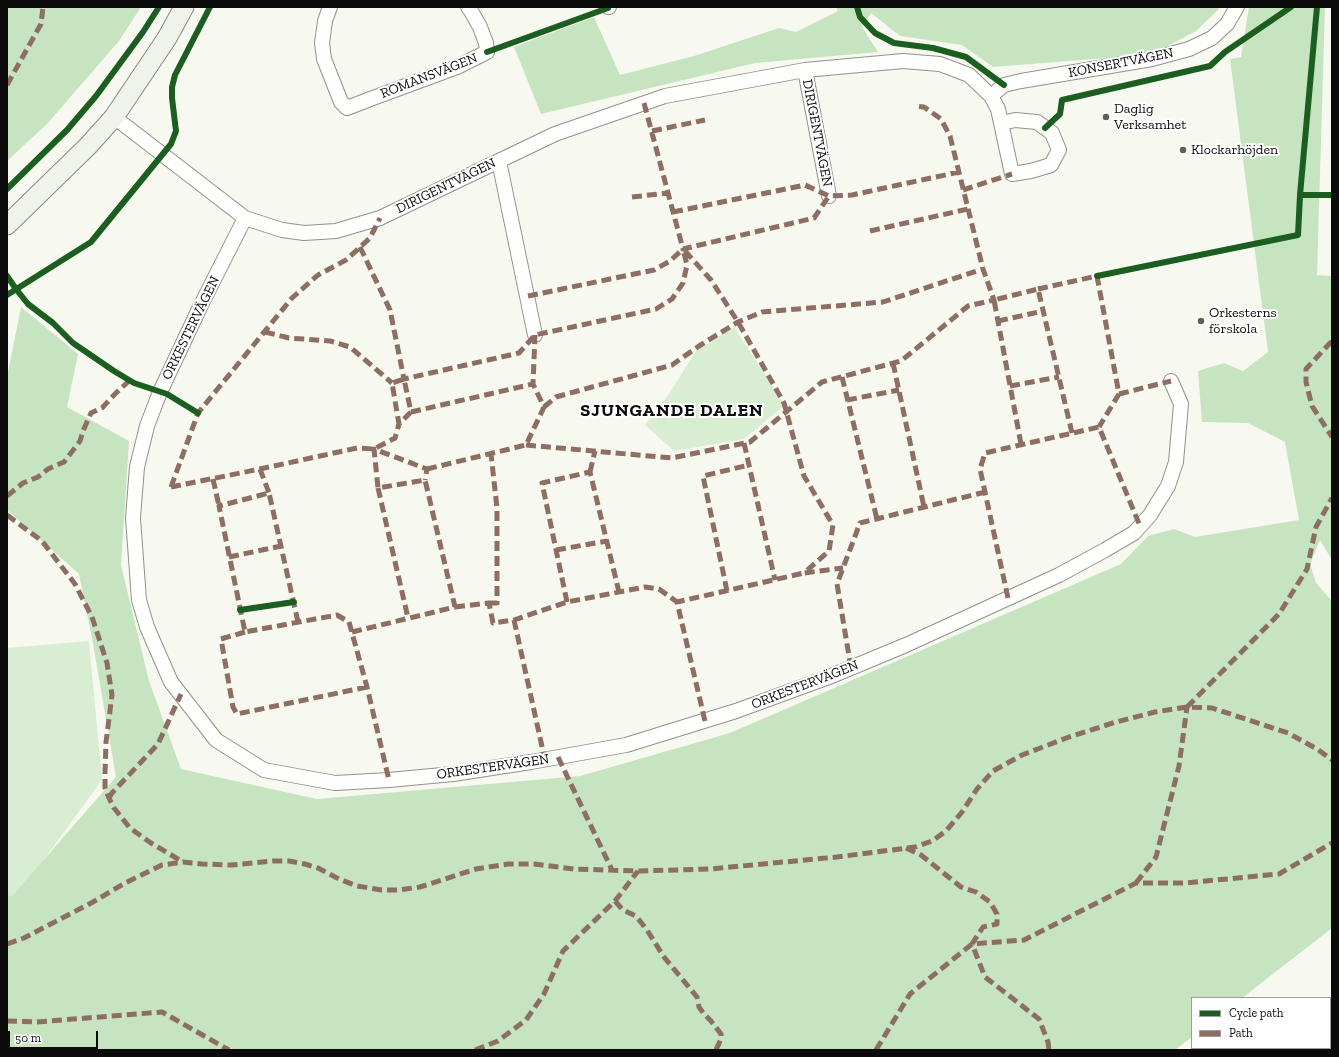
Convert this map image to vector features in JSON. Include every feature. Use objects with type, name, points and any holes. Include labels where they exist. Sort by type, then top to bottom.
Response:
[{"type":"main road","points":[[7,225],[88,146],[114,117],[167,38],[184,7]]},
{"type":"street","name":"ROMANSVÄGEN","points":[[330,7],[325,21],[322,43],[324,59],[341,102],[347,108],[458,67],[487,52],[486,43],[480,28],[468,7]]},
{"type":"street","name":"KONSERTVÄGEN","points":[[991,96],[1004,85],[1152,59],[1189,49],[1212,38],[1227,24],[1237,7]]},
{"type":"street","name":"DIRIGENTVÄGEN","points":[[114,117],[245,218],[282,230],[304,234],[336,232],[380,218],[555,134],[665,96],[805,70],[903,61],[940,64],[969,75],[991,96],[998,109],[1012,174],[1031,171],[1051,165],[1059,150],[1052,133],[1037,122],[1015,120],[1002,123]]},
{"type":"street","name":"DIRIGENTVÄGEN","points":[[805,70],[829,196]]},
{"type":"street","points":[[499,161],[535,335]]},
{"type":"street","name":"ORKESTERVÄGEN","points":[[245,218],[201,305],[160,392],[147,426],[136,467],[133,518],[139,600],[147,627],[172,682],[216,740],[264,770],[335,783],[453,774],[626,745],[736,711],[829,677],[906,645],[1059,575],[1134,533],[1150,515],[1168,486],[1176,462],[1181,404],[1171,381]]},
{"type":"green space","points":[[7,7],[141,7],[119,41],[47,124],[7,161]]},
{"type":"green space","points":[[836,7],[1219,7],[1218,10],[1196,31],[1164,48],[1119,57],[993,67],[962,45],[900,36],[871,13],[862,27],[878,52],[755,63],[541,114],[514,47],[594,17],[620,75],[694,56],[779,28],[796,32],[838,11]]},
{"type":"green space","points":[[1249,7],[1325,7],[1317,275],[1332,276],[1332,560],[1320,540],[1310,564],[1316,583],[1332,601],[1332,928],[1243,997],[1191,997],[1191,1038],[1175,1050],[7,1050],[7,895],[12,896],[116,777],[92,638],[79,574],[7,510],[7,377],[21,307],[78,354],[67,407],[129,441],[121,565],[149,681],[181,769],[317,799],[580,776],[730,733],[1121,564],[1148,536],[1174,529],[1195,537],[1299,520],[1285,442],[1248,423],[1202,422],[1198,371],[1224,363],[1243,371],[1268,352],[1230,59],[1241,57]]},
{"type":"green space","points":[[734,327],[785,405],[744,439],[674,451],[645,425],[669,394],[696,351]]},
{"type":"green space","points":[[89,641],[102,780],[42,862],[12,896],[7,895],[7,648]]},
{"type":"marked path","points":[[7,85],[41,24],[43,7]]},
{"type":"marked path","points":[[644,103],[683,249],[814,218],[829,196]]},
{"type":"marked path","points":[[526,445],[672,458],[750,442],[822,382],[901,361],[968,306],[994,300],[983,269],[950,136],[941,119],[924,107],[915,106]]},
{"type":"marked path","points":[[652,131],[705,120]]},
{"type":"marked path","points":[[673,212],[805,185],[829,196],[852,195],[959,172]]},
{"type":"marked path","points":[[963,190],[1012,174]]},
{"type":"marked path","points":[[632,197],[668,193]]},
{"type":"marked path","points":[[870,231],[968,209]]},
{"type":"marked path","points":[[171,487],[198,413],[292,298],[318,275],[346,260],[370,238],[380,218]]},
{"type":"marked path","points":[[360,247],[390,310],[404,379],[519,353],[535,335],[656,309],[672,299],[683,283],[687,265],[683,249]]},
{"type":"marked path","points":[[528,296],[654,270],[670,261],[683,249]]},
{"type":"marked path","points":[[685,251],[711,280],[738,322],[784,403],[804,476],[833,525],[829,551],[804,573],[843,568]]},
{"type":"marked path","points":[[544,407],[556,397],[672,365],[738,322],[762,312],[883,302],[983,269]]},
{"type":"marked path","points":[[1038,289],[1097,276],[1119,394],[1099,427]]},
{"type":"marked path","points":[[1021,444],[994,300],[1038,289],[1072,433]]},
{"type":"marked path","points":[[998,321],[1043,311]]},
{"type":"marked path","points":[[265,332],[289,338],[330,341],[350,347],[392,383]]},
{"type":"marked path","points":[[411,412],[399,424],[392,383],[404,379],[411,412],[533,384],[535,335]]},
{"type":"marked path","points":[[1332,342],[1306,369],[1306,382],[1312,406],[1332,437]]},
{"type":"marked path","points":[[893,363],[924,507]]},
{"type":"marked path","points":[[842,377],[877,519]]},
{"type":"marked path","points":[[1010,386],[1059,377]]},
{"type":"marked path","points":[[7,496],[23,483],[38,477],[48,469],[64,462],[80,441],[91,413],[102,408],[130,380]]},
{"type":"marked path","points":[[1119,394],[1171,381]]},
{"type":"marked path","points":[[427,469],[526,445],[544,407],[533,384]]},
{"type":"marked path","points":[[847,400],[899,390]]},
{"type":"marked path","points":[[171,487],[357,448],[374,449],[395,438],[399,424]]},
{"type":"marked path","points":[[1008,598],[980,469],[985,453],[1099,427],[1140,526]]},
{"type":"marked path","points":[[744,443],[775,580]]},
{"type":"marked path","points":[[352,632],[455,607],[425,480],[378,488],[374,449],[427,469],[425,480]]},
{"type":"marked path","points":[[590,472],[595,451]]},
{"type":"marked path","points":[[489,603],[497,603],[497,508],[491,454]]},
{"type":"marked path","points":[[727,591],[703,476],[749,465]]},
{"type":"marked path","points":[[260,469],[269,493]]},
{"type":"marked path","points":[[567,602],[542,483],[590,472],[619,592]]},
{"type":"marked path","points":[[213,479],[219,506]]},
{"type":"marked path","points":[[378,488],[408,618]]},
{"type":"marked path","points":[[851,668],[837,584],[860,523],[985,492]]},
{"type":"marked path","points":[[298,622],[269,493],[219,506],[245,632],[337,615],[349,622],[367,687],[389,780]]},
{"type":"marked path","points":[[1187,707],[1279,614],[1307,569],[1316,527],[1332,498]]},
{"type":"marked path","points":[[7,515],[42,541],[75,584],[92,617],[107,663],[112,695],[106,742],[105,788],[114,808],[130,828],[151,843],[183,862]]},
{"type":"marked path","points":[[556,550],[607,541]]},
{"type":"marked path","points":[[229,557],[281,546]]},
{"type":"marked path","points":[[705,721],[677,602],[804,573]]},
{"type":"marked path","points":[[455,607],[489,603],[493,623],[514,620],[567,602],[645,587],[659,589],[677,602]]},
{"type":"marked path","points":[[514,620],[545,760]]},
{"type":"marked path","points":[[245,632],[221,639],[233,707],[237,714],[367,687]]},
{"type":"marked path","points":[[109,798],[158,744],[181,694]]},
{"type":"marked path","points":[[1136,883],[1156,857],[1179,766],[1187,707]]},
{"type":"marked path","points":[[7,944],[24,938],[93,902],[125,883],[162,865],[183,862],[231,865],[289,861],[318,868],[357,886],[382,890],[398,890],[420,887],[476,869],[508,864],[534,864],[574,869],[638,871],[710,869],[837,857],[915,847],[932,841],[946,831],[962,812],[977,789],[993,771],[1022,755],[1069,737],[1116,722],[1155,712],[1187,707],[1212,708],[1288,733],[1317,749],[1332,760]]},
{"type":"marked path","points":[[558,757],[612,870]]},
{"type":"marked path","points":[[876,1050],[910,994],[972,944],[1024,940],[1136,883],[1185,883],[1279,874],[1332,843]]},
{"type":"marked path","points":[[906,848],[921,855],[961,887],[976,892],[990,902],[997,914],[997,924],[983,927],[972,944],[985,977],[1039,1019],[1048,1042],[1049,1050]]},
{"type":"marked path","points":[[475,1050],[498,1041],[526,1020],[544,994],[563,951],[615,901],[638,871]]},
{"type":"marked path","points":[[615,901],[623,910],[636,916],[664,957],[697,997],[699,1007],[721,1034],[721,1039],[716,1050]]},
{"type":"marked path","points":[[7,1021],[37,1022],[162,1012],[229,1050]]},
{"type":"cycle path","points":[[7,189],[67,130],[96,96],[143,32],[159,7]]},
{"type":"cycle path","points":[[7,295],[91,242],[171,144],[176,131],[172,98],[172,87],[175,75],[210,7]]},
{"type":"cycle path","points":[[857,7],[860,17],[875,33],[894,43],[933,48],[966,57],[1004,85]]},
{"type":"cycle path","points":[[1045,128],[1060,114],[1062,100],[1210,66],[1225,52],[1291,7]]},
{"type":"cycle path","points":[[1317,7],[1300,195],[1332,195]]},
{"type":"cycle path","points":[[487,52],[608,8]]},
{"type":"cycle path","points":[[1097,276],[1298,235],[1300,195]]},
{"type":"cycle path","points":[[7,276],[28,304],[53,323],[73,343],[134,383],[167,394],[198,413]]},
{"type":"cycle path","points":[[240,610],[294,602]]},
{"type":"place","name":"Daglig Verksamhet","points":[[1106,117]]},
{"type":"place","name":"Klockarhöjden","points":[[1183,150]]},
{"type":"place","name":"Orkesterns förskola","points":[[1201,321]]},
{"type":"district","name":"SJUNGANDE DALEN","points":[[672,411]]}]
